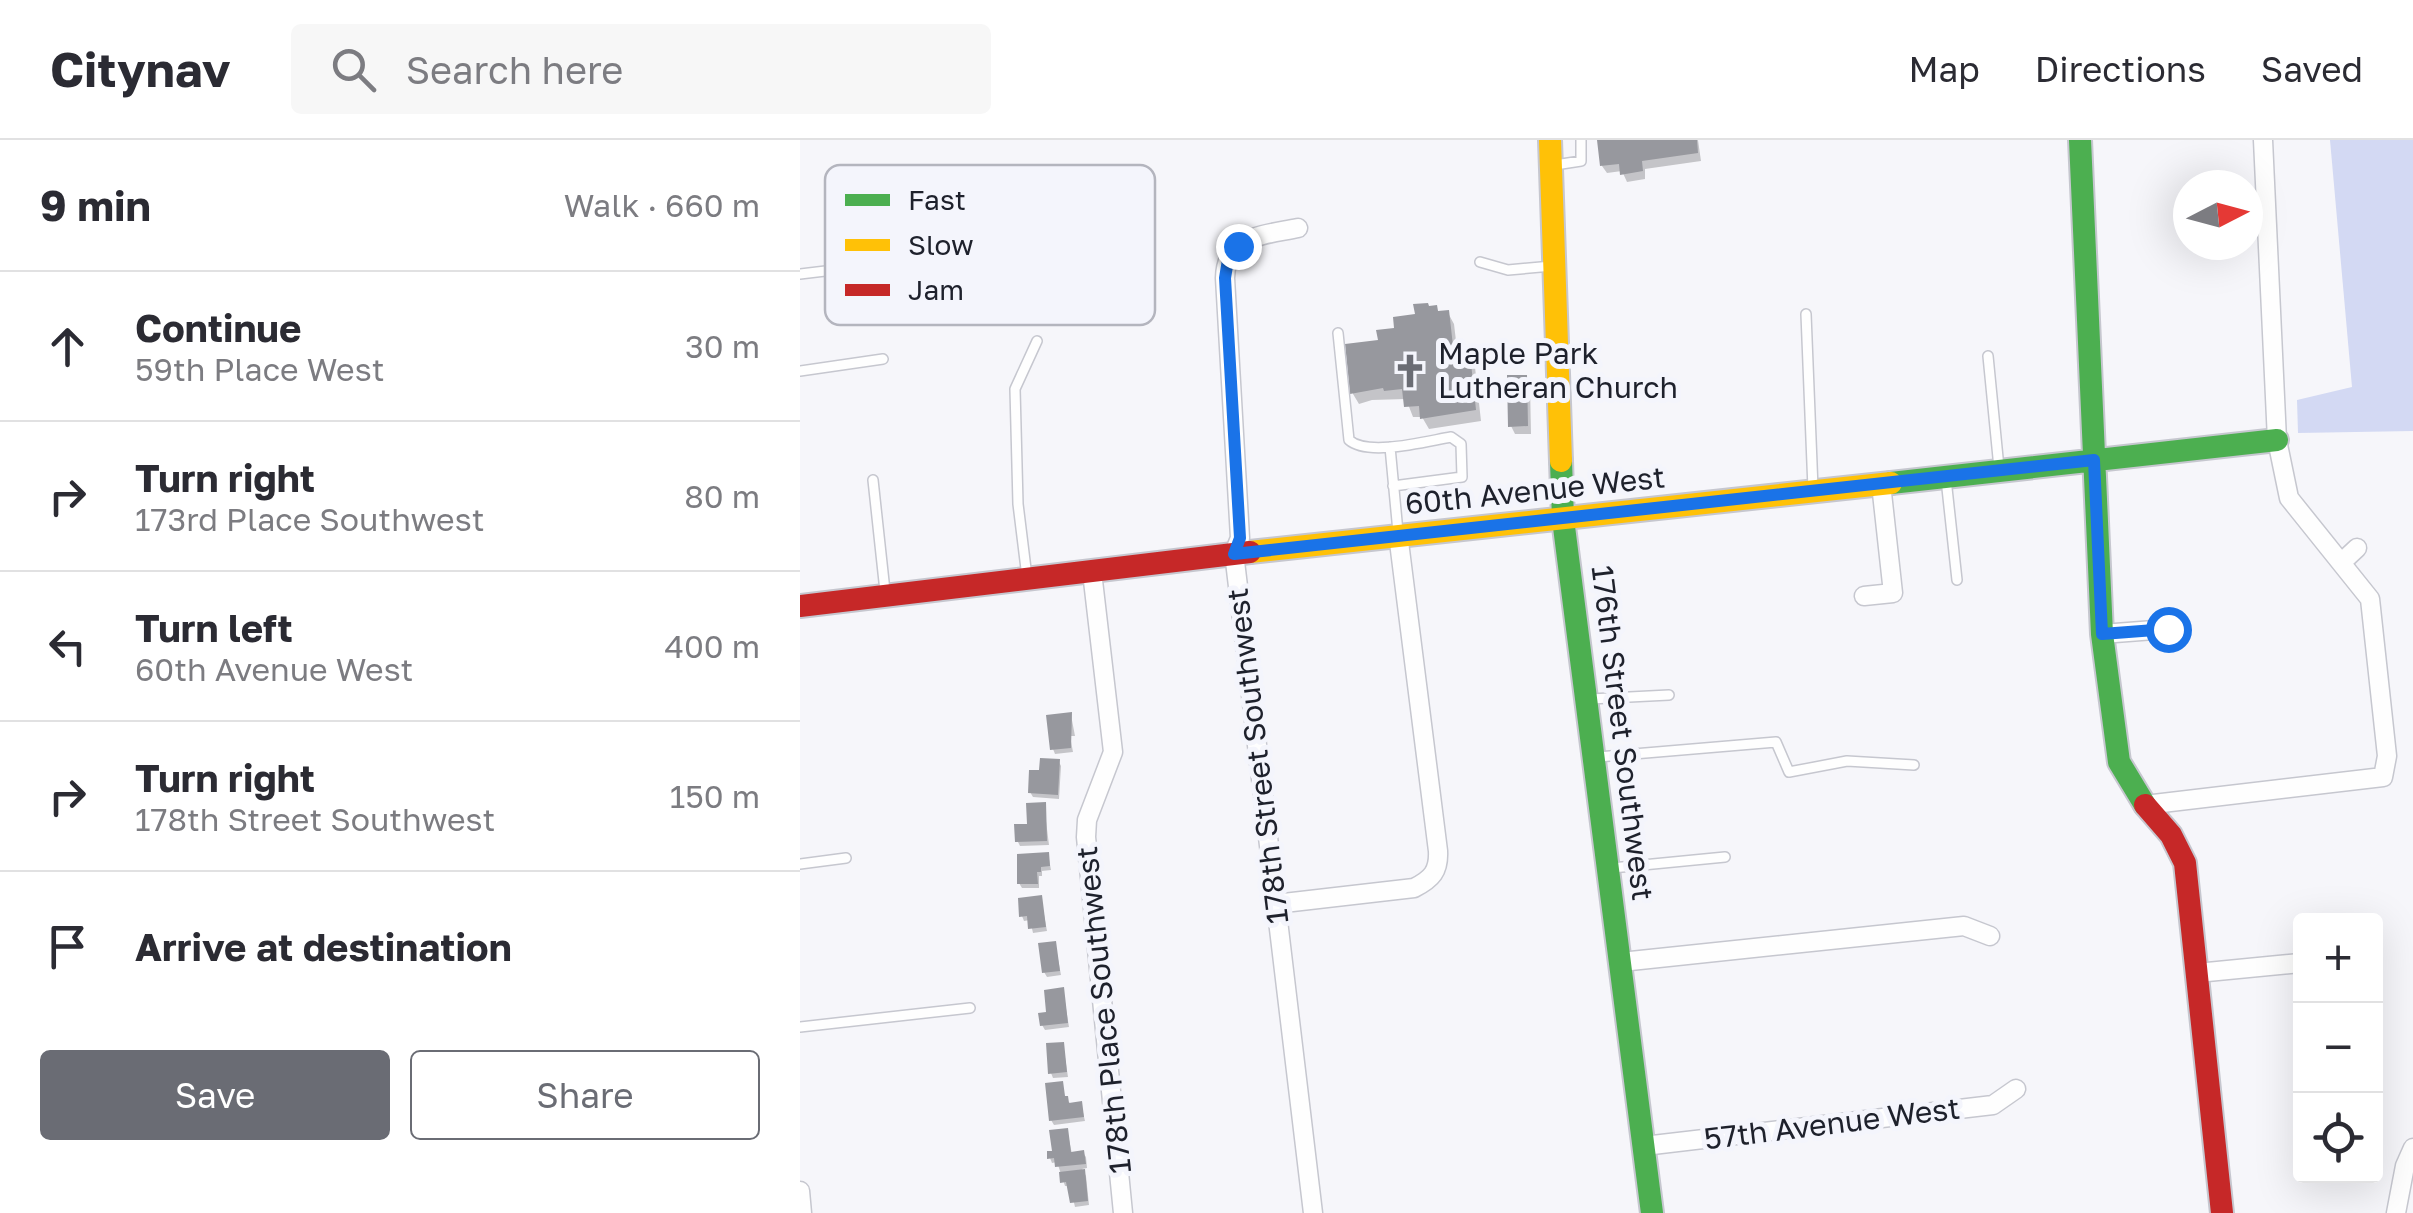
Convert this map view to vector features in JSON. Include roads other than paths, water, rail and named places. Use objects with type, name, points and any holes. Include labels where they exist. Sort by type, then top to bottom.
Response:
[{"type":"street","name":"176th Street Southwest","points":[[1550,140],[1563,520],[1652,1213]]},
{"type":"street","points":[[2080,140],[2102,634],[2119,762],[2145,805],[2171,835],[2185,863],[2222,1213]]},
{"type":"street","points":[[2145,805],[2383,777],[2387,756],[2370,600],[2290,498],[2277,440],[2263,140]]},
{"type":"street","name":"178th Street Southwest","points":[[1298,228],[1245,241],[1229,254],[1225,266],[1240,538],[1234,554],[1313,1213]]},
{"type":"street","name":"60th Avenue West","points":[[800,606],[1398,534],[1563,520],[2277,440]]},
{"type":"street","points":[[1864,596],[1893,593],[1881,484]]},
{"type":"street","points":[[1274,904],[1414,888],[1432,878],[1438,861],[1398,534]]},
{"type":"street","points":[[2342,562],[2357,548]]},
{"type":"street","name":"178th Place Southwest","points":[[1092,572],[1113,752],[1087,820],[1086,837],[1123,1213]]},
{"type":"street","points":[[2102,634],[2168,629]]},
{"type":"street","points":[[1622,962],[1964,926],[1990,936]]},
{"type":"street","points":[[2197,973],[2293,964]]},
{"type":"street","name":"57th Avenue West","points":[[1644,1146],[1993,1105],[2016,1090]]},
{"type":"street","points":[[2396,1213],[2405,1166],[2413,1148]]},
{"type":"street","points":[[800,1191],[802,1213]]},
{"type":"lane","points":[[1551,165],[1581,161],[1582,140]]},
{"type":"lane","points":[[1480,262],[1508,270],[1554,266]]},
{"type":"lane","points":[[800,274],[825,271]]},
{"type":"lane","points":[[1806,314],[1813,491]]},
{"type":"lane","points":[[1338,333],[1350,440],[1362,449],[1452,438],[1461,444],[1462,477],[1393,486]]},
{"type":"lane","points":[[1027,580],[1018,504],[1015,390],[1036,341]]},
{"type":"lane","points":[[1988,356],[1999,470]]},
{"type":"lane","points":[[800,370],[883,360]]},
{"type":"lane","points":[[1390,446],[1398,534]]},
{"type":"lane","points":[[1946,476],[1957,580]]},
{"type":"lane","points":[[872,480],[886,596]]},
{"type":"lane","points":[[1587,699],[1669,695]]},
{"type":"lane","points":[[1595,758],[1776,742],[1789,772],[1847,761],[1914,765]]},
{"type":"lane","points":[[1609,868],[1725,856]]},
{"type":"lane","points":[[800,864],[846,858]]},
{"type":"lane","points":[[800,1027],[970,1008]]},
{"type":"place","name":"Maple Park Lutheran Church","points":[[1410,371]]}]
